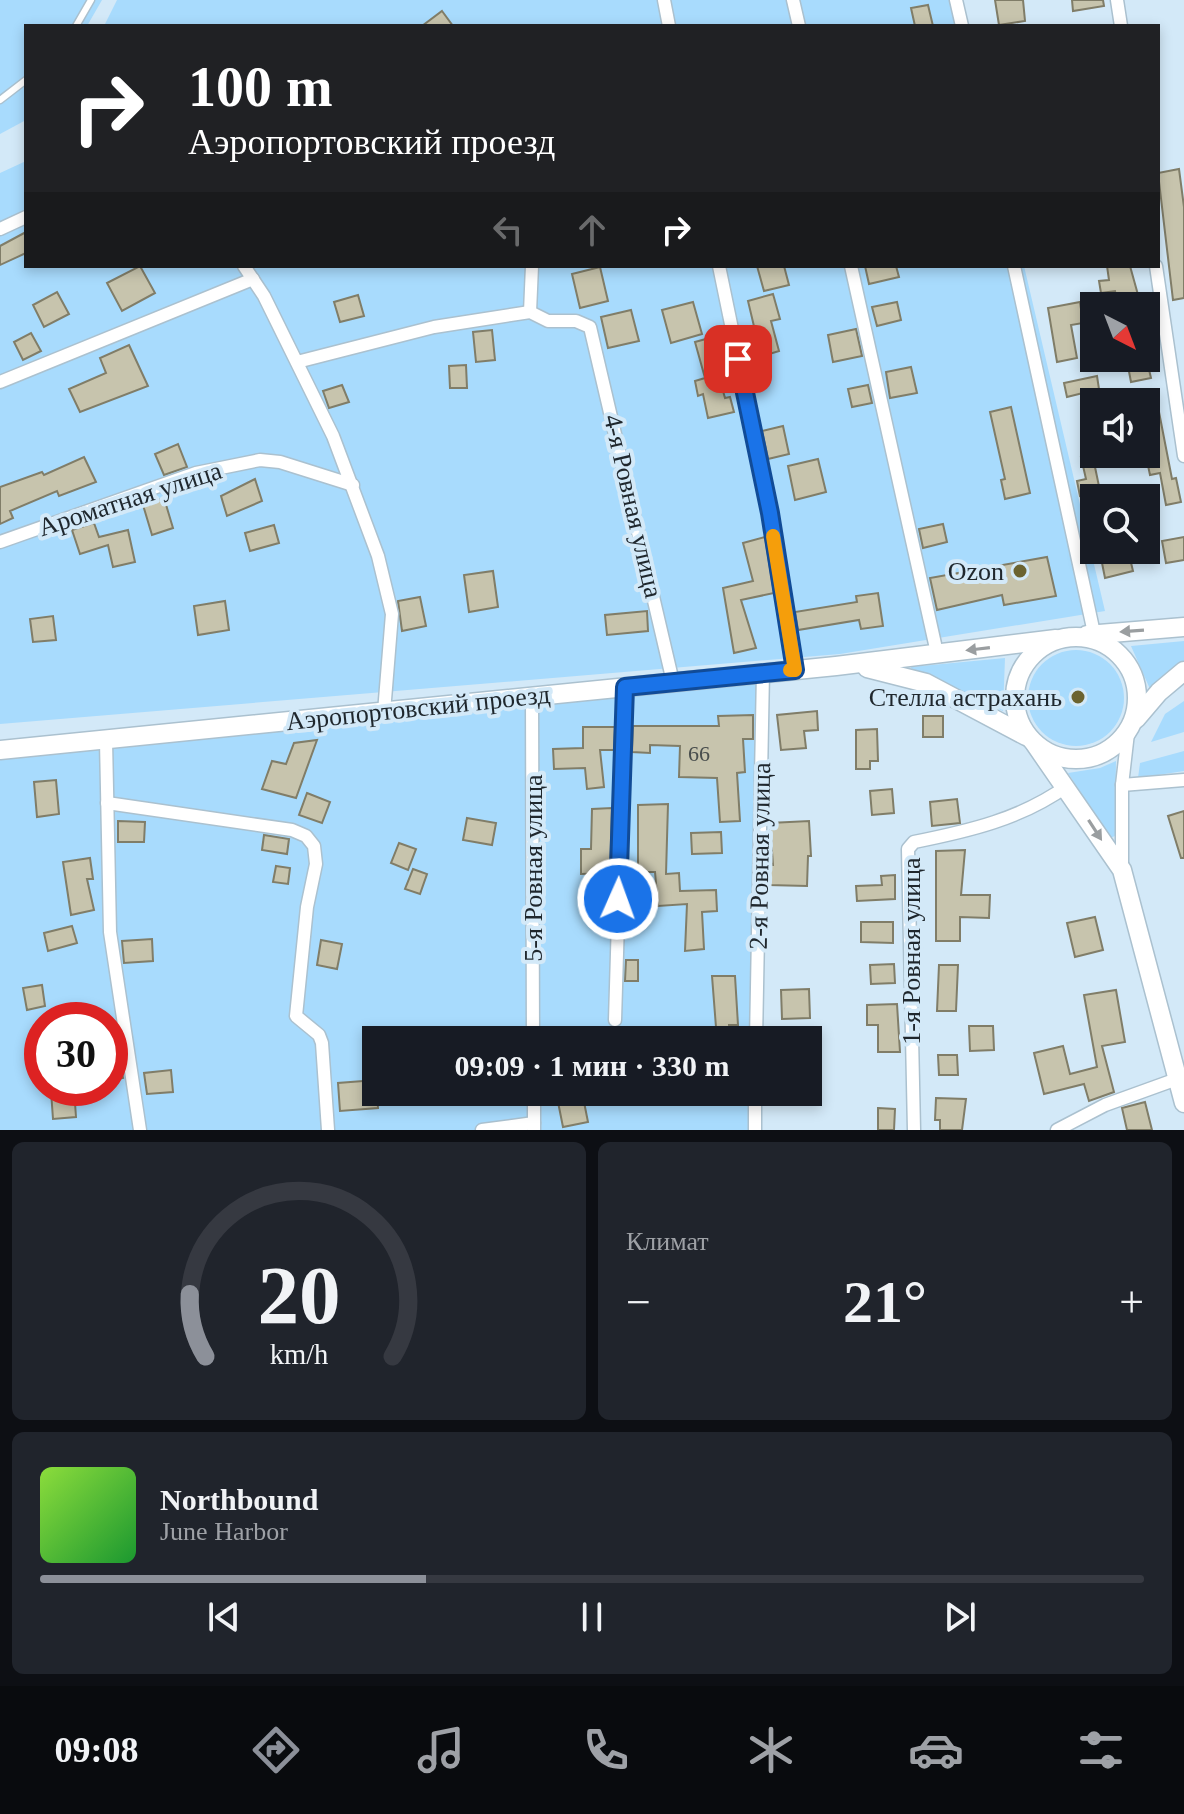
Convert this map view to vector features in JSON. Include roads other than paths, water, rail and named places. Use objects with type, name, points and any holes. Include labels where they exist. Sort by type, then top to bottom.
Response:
[{"type":"main road","points":[[836,666],[1087,635],[1184,627]]},
{"type":"main road","points":[[1087,635],[1123,656],[1135,677],[1139,701],[1130,729]]},
{"type":"main road","points":[[1056,639],[1035,652],[1020,671],[1014,695],[1018,719],[1122,870],[1184,1103]]},
{"type":"main road","name":"Аэропортовский проезд","points":[[0,750],[836,666]]},
{"type":"main road","points":[[836,666],[898,673],[926,683],[981,709],[1049,754],[1073,760],[1097,757],[1118,744],[1159,692],[1184,671]]},
{"type":"street","points":[[664,0],[669,24]]},
{"type":"street","points":[[793,0],[799,24]]},
{"type":"street","points":[[956,0],[962,24]]},
{"type":"street","points":[[1117,0],[1121,24]]},
{"type":"street","points":[[0,229],[24,218]]},
{"type":"street","points":[[245,268],[297,362],[353,485],[378,556],[392,614],[384,712]]},
{"type":"street","points":[[297,362],[434,327],[530,312],[532,268]]},
{"type":"street","points":[[719,268],[770,513],[795,670]]},
{"type":"street","points":[[851,268],[937,653]]},
{"type":"street","points":[[1014,268],[1087,635]]},
{"type":"street","points":[[1156,268],[1184,456]]},
{"type":"street","points":[[0,382],[253,279]]},
{"type":"street","name":"4-я Ровная улица","points":[[530,312],[548,321],[581,322],[593,330],[673,682]]},
{"type":"street","name":"Ароматная улица","points":[[0,542],[196,473],[260,460],[280,462],[353,485]]},
{"type":"street","name":"2-я Ровная улица","points":[[756,1026],[763,672]]},
{"type":"street","points":[[615,1020],[625,687]]},
{"type":"street","name":"5-я Ровная улица","points":[[532,697],[533,1026]]},
{"type":"street","points":[[1122,870],[1122,785],[1130,729]]},
{"type":"street","points":[[106,741],[110,932],[140,1130]]},
{"type":"street","points":[[1122,785],[1184,780]]},
{"type":"street","name":"1-я Ровная улица","points":[[914,1130],[908,849],[914,842],[998,823],[1029,810],[1067,786]]},
{"type":"street","points":[[107,803],[292,830],[306,836],[314,846],[316,864],[307,907],[296,1016],[319,1035],[322,1043],[328,1130]]},
{"type":"street","points":[[1057,1130],[1105,1105],[1177,1079]]},
{"type":"street","points":[[482,1130],[534,1127],[534,1106]]},
{"type":"street","points":[[755,1106],[755,1130]]},
{"type":"lane","points":[[77,24],[91,0]]},
{"type":"lane","points":[[0,100],[24,82]]},
{"type":"place","name":"Ozon","points":[[1020,571]]},
{"type":"place","name":"Стелла астрахань","points":[[1078,697]]}]
